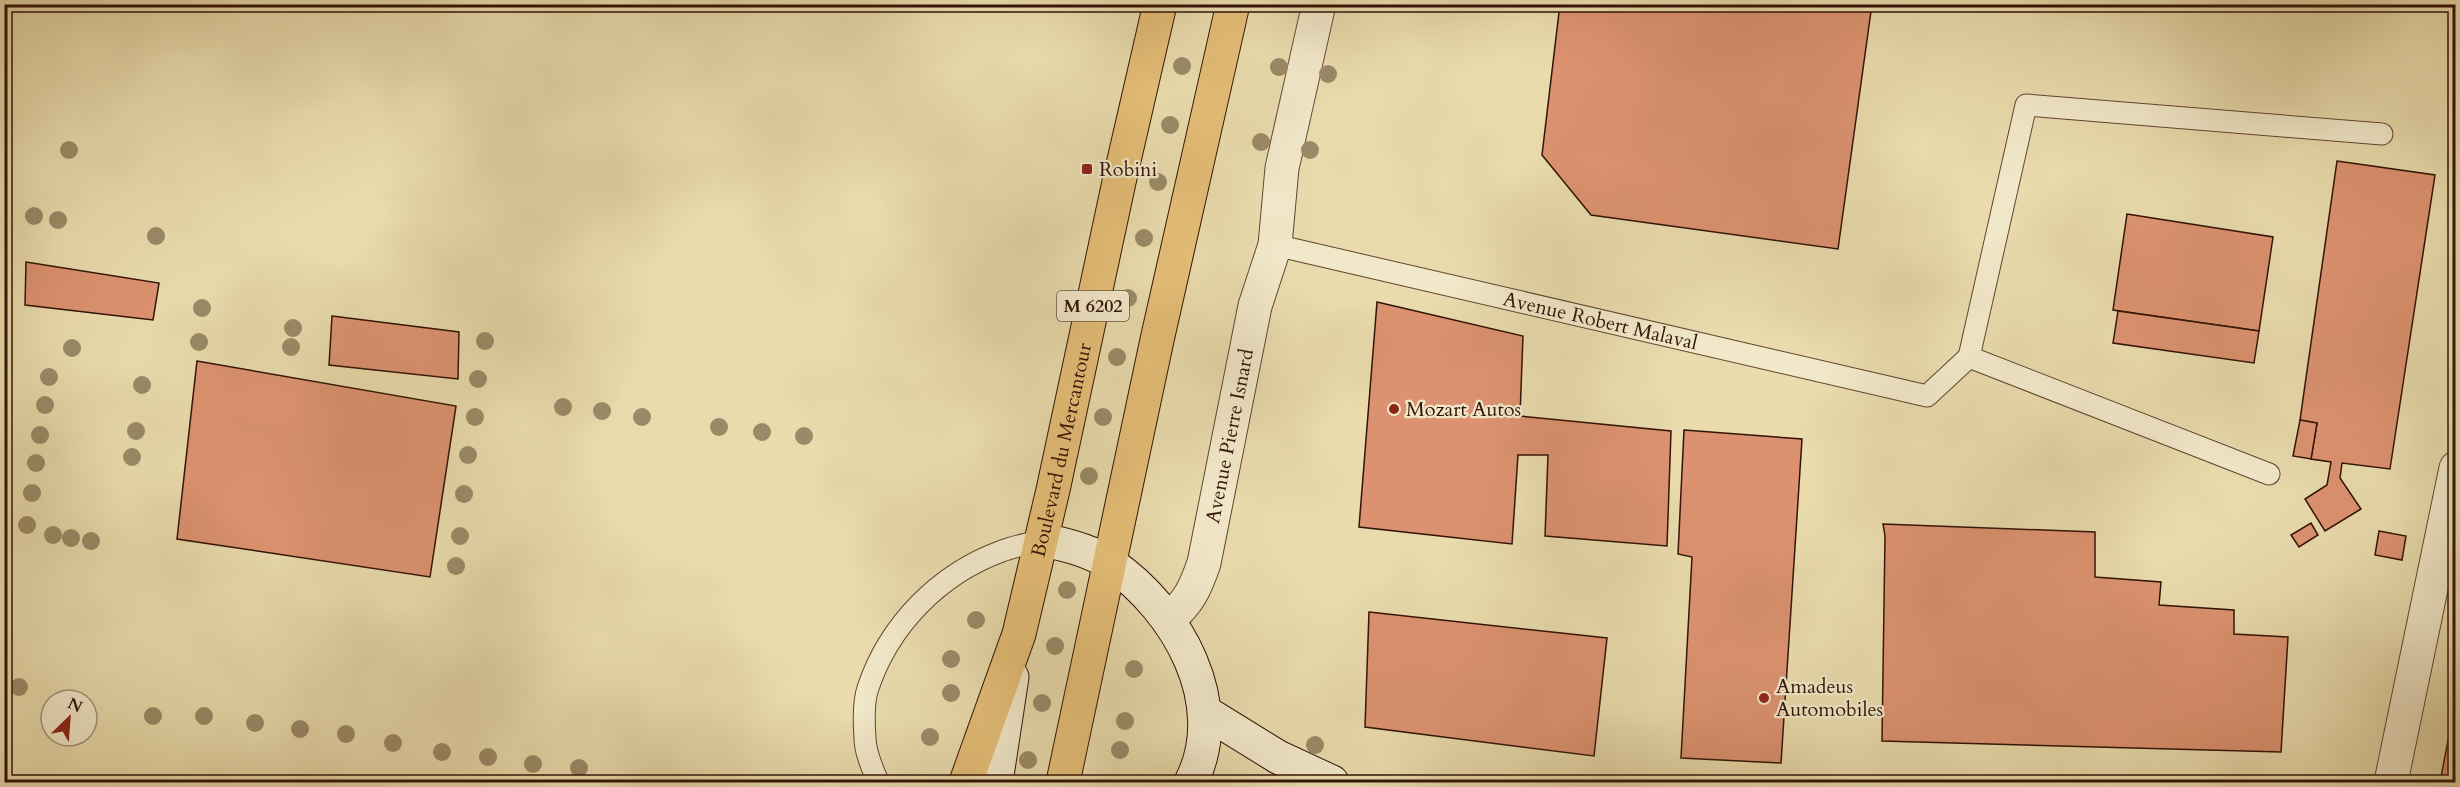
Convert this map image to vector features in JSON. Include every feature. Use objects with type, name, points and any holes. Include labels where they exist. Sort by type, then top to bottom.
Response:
[{"type":"main road","name":"Boulevard du Mercantour","points":[[966,783],[1019,634],[1042,540],[1160,4]]},
{"type":"main road","points":[[1063,783],[1109,563],[1233,4]]},
{"type":"street","name":"Avenue Pierre Isnard","points":[[1168,620],[1185,605],[1196,586],[1204,563],[1255,306],[1275,245],[1282,168],[1319,4]]},
{"type":"street","points":[[2391,783],[2456,468]]},
{"type":"street","points":[[1042,540],[1069,545],[1109,563],[1156,603],[1168,620],[1187,651],[1205,712],[1203,750],[1191,783]]},
{"type":"street","points":[[996,783],[1019,634]]},
{"type":"street","points":[[1205,712],[1278,757],[1332,783]]},
{"type":"lane","points":[[2269,474],[1969,357],[2026,105],[2382,134]]},
{"type":"lane","name":"Avenue Robert Malaval","points":[[1275,245],[1927,396],[1969,357]]},
{"type":"lane","points":[[878,783],[864,741],[867,690],[886,646],[912,610],[935,590],[970,566],[1002,551],[1042,540]]},
{"type":"building","points":[[1560,4],[1872,4],[1838,249],[1591,215],[1542,155]]},
{"type":"building","points":[[2337,161],[2435,175],[2390,469],[2342,463],[2340,478],[2361,509],[2325,531],[2305,499],[2327,485],[2331,462],[2311,459],[2317,423],[2300,420]]},
{"type":"building","points":[[2127,214],[2273,237],[2259,331],[2113,310]]},
{"type":"building","points":[[26,262],[159,283],[153,320],[25,305]]},
{"type":"building","points":[[1377,302],[1523,336],[1520,416],[1671,431],[1667,546],[1545,536],[1548,455],[1518,455],[1512,544],[1359,527]]},
{"type":"building","points":[[2118,311],[2259,331],[2254,363],[2113,343]]},
{"type":"building","points":[[332,316],[459,332],[458,379],[329,365]]},
{"type":"building","points":[[197,361],[456,406],[430,577],[177,539]]},
{"type":"building","points":[[2300,420],[2317,423],[2311,459],[2293,456]]},
{"type":"building","points":[[1684,430],[1802,439],[1781,763],[1681,758],[1692,557],[1678,554]]},
{"type":"building","points":[[2311,523],[2318,535],[2299,547],[2291,535]]},
{"type":"building","points":[[1883,524],[2095,532],[2095,577],[2161,582],[2159,605],[2234,610],[2234,634],[2288,637],[2281,752],[1882,741],[1885,536]]},
{"type":"building","points":[[2379,531],[2406,536],[2402,560],[2375,555]]},
{"type":"building","points":[[1369,612],[1607,638],[1594,756],[1365,727]]},
{"type":"building","points":[[2456,699],[2456,782],[2440,782]]},
{"type":"place","name":"Robini","points":[[1087,169]]},
{"type":"place","name":"Mozart Autos","points":[[1394,409]]},
{"type":"place","name":"Amadeus Automobiles","points":[[1764,698]]}]
